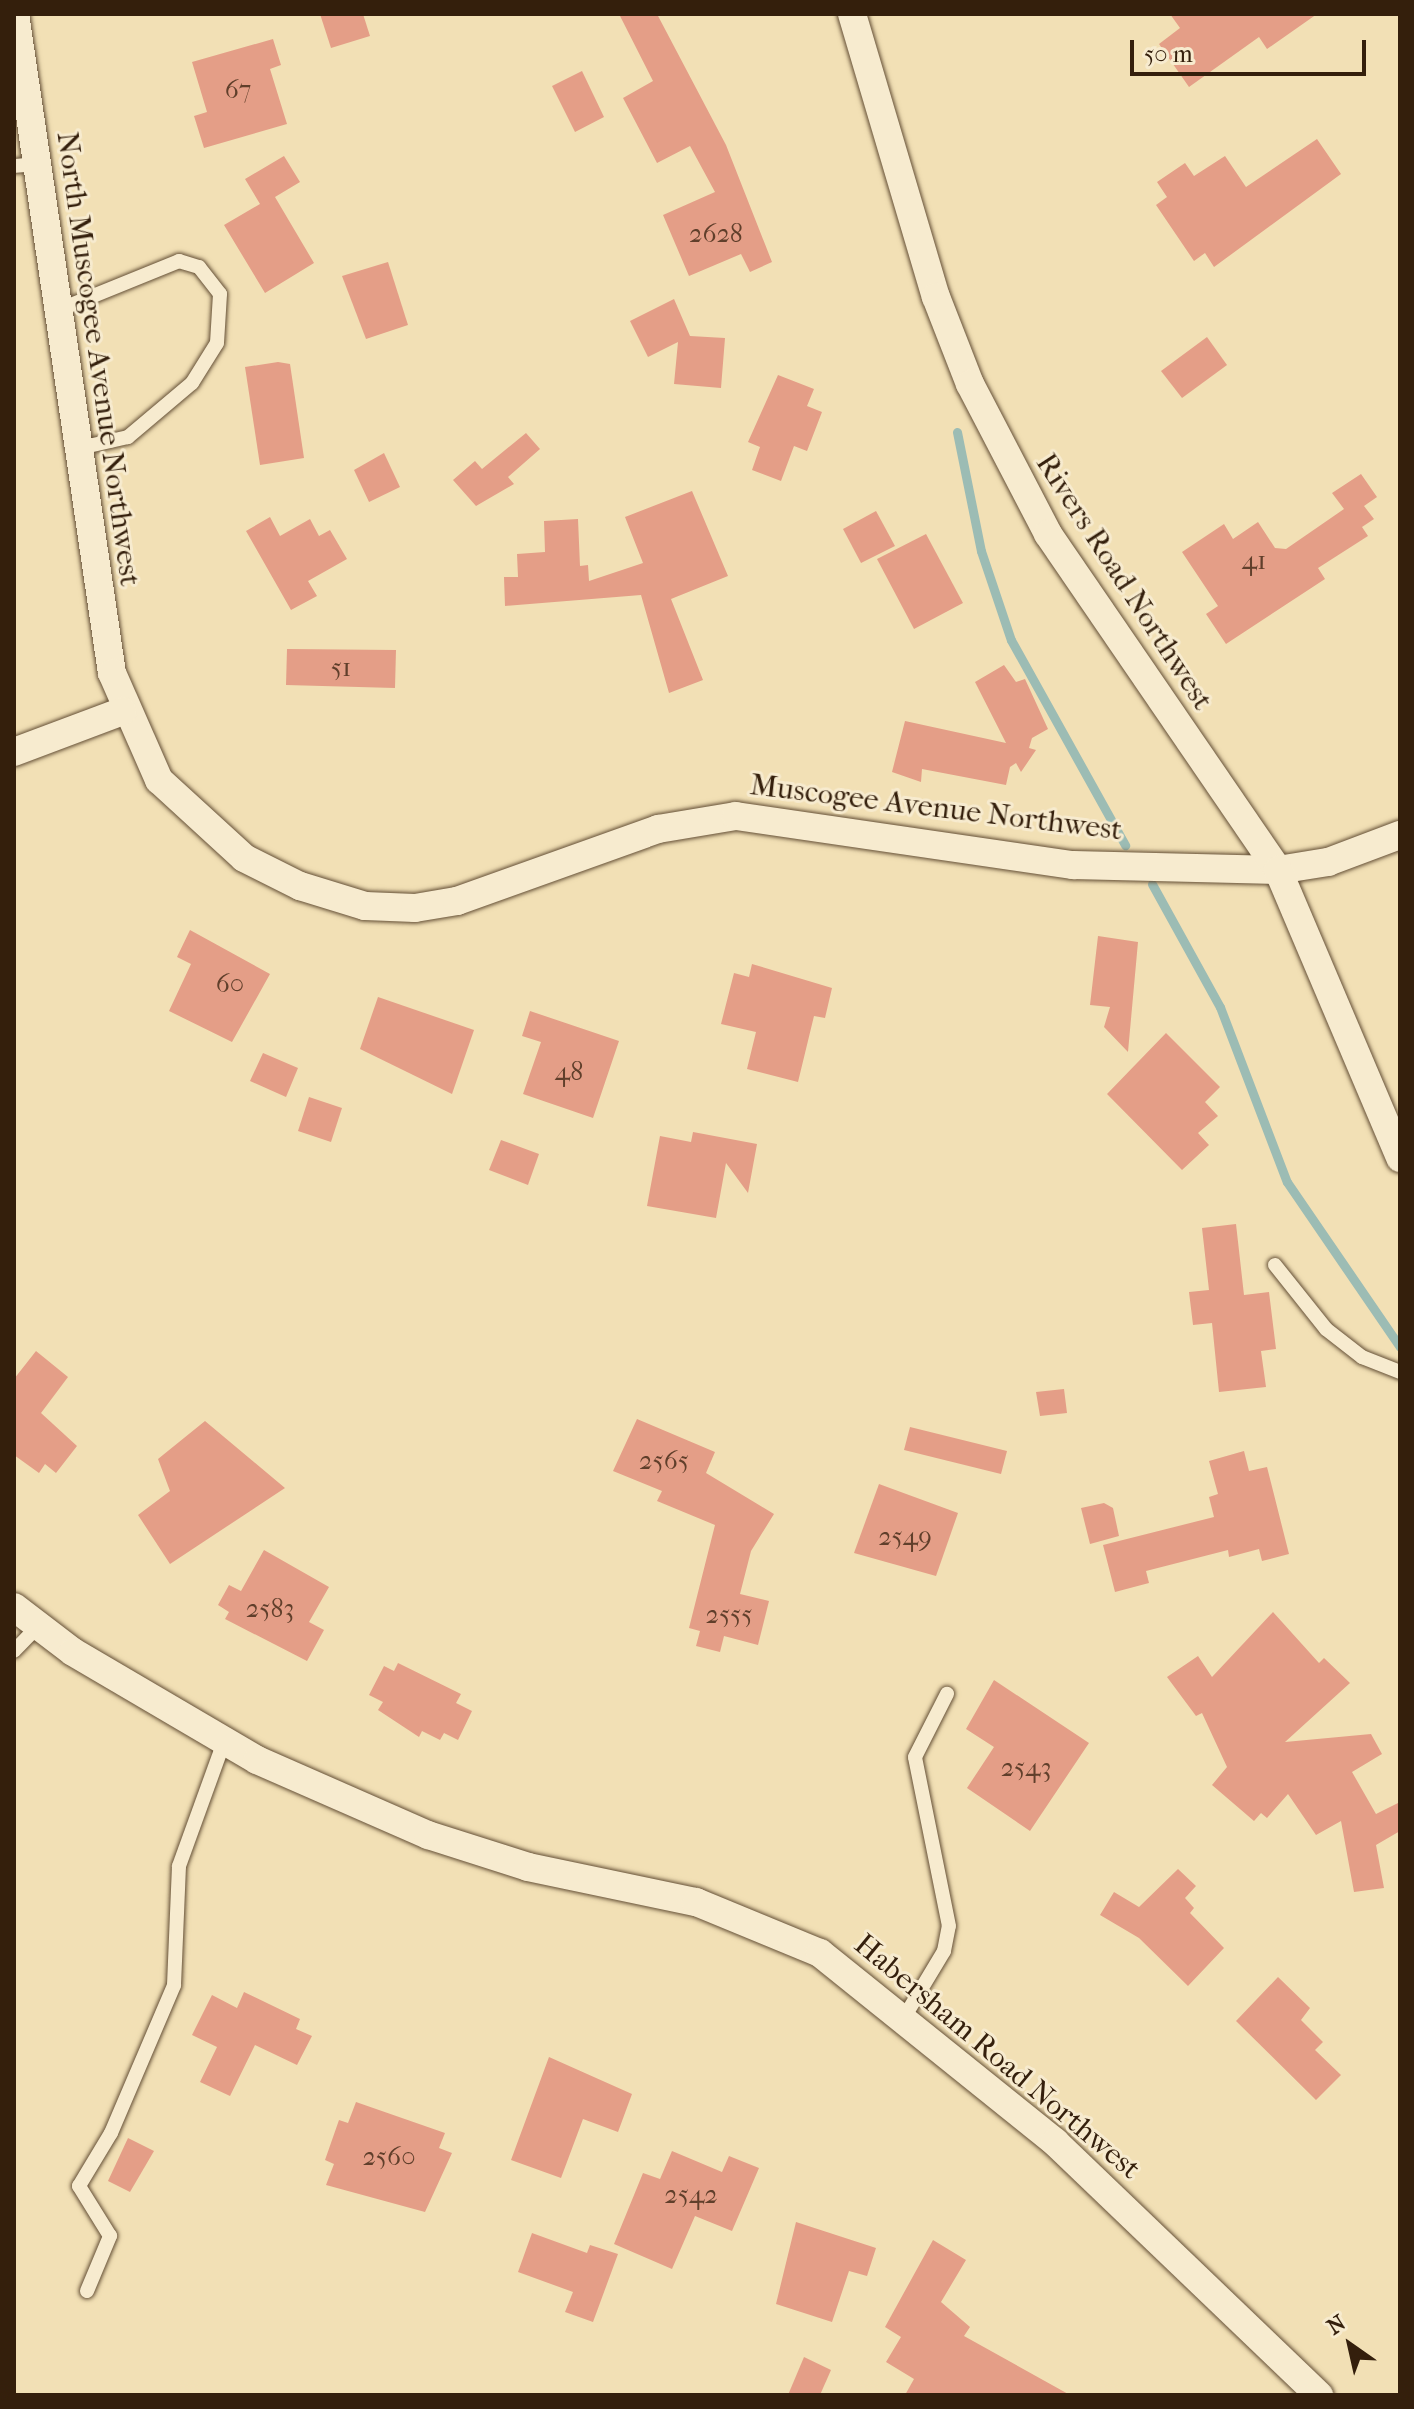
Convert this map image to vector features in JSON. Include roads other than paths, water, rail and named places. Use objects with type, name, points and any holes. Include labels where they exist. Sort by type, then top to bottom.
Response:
[{"type":"street","name":"North Muscogee Avenue Northwest","points":[[15,14],[25,165],[56,311],[103,640],[123,711]]},
{"type":"street","name":"Rivers Road Northwest","points":[[852,14],[936,297],[1004,455],[1135,671],[1278,870],[1400,1158]]},
{"type":"street","name":"Muscogee Avenue Northwest","points":[[123,711],[159,780],[212,836],[300,886],[365,906],[457,901],[658,829],[736,816],[1073,865],[1278,870],[1328,862],[1400,835]]},
{"type":"street","points":[[14,752],[123,711]]},
{"type":"street","name":"Habersham Road Northwest","points":[[14,1607],[38,1626],[224,1742],[428,1835],[528,1867],[696,1902],[773,1929],[820,1953],[905,2016],[1055,2142],[1319,2395]]},
{"type":"lane","points":[[56,311],[179,261],[199,267],[220,294],[217,343],[192,383],[128,437],[75,449]]},
{"type":"lane","points":[[1275,1265],[1326,1329],[1362,1357],[1400,1372]]},
{"type":"lane","points":[[14,1651],[38,1626]]},
{"type":"lane","points":[[905,2016],[944,1951],[949,1926],[915,1757],[947,1694]]},
{"type":"lane","points":[[87,2291],[110,2236],[79,2186],[111,2133],[174,1985],[179,1866],[224,1742]]},
{"type":"waterway","points":[[957,432],[981,551],[1011,640],[1125,845]]},
{"type":"waterway","points":[[1152,884],[1220,1007],[1287,1182],[1400,1347]]}]
